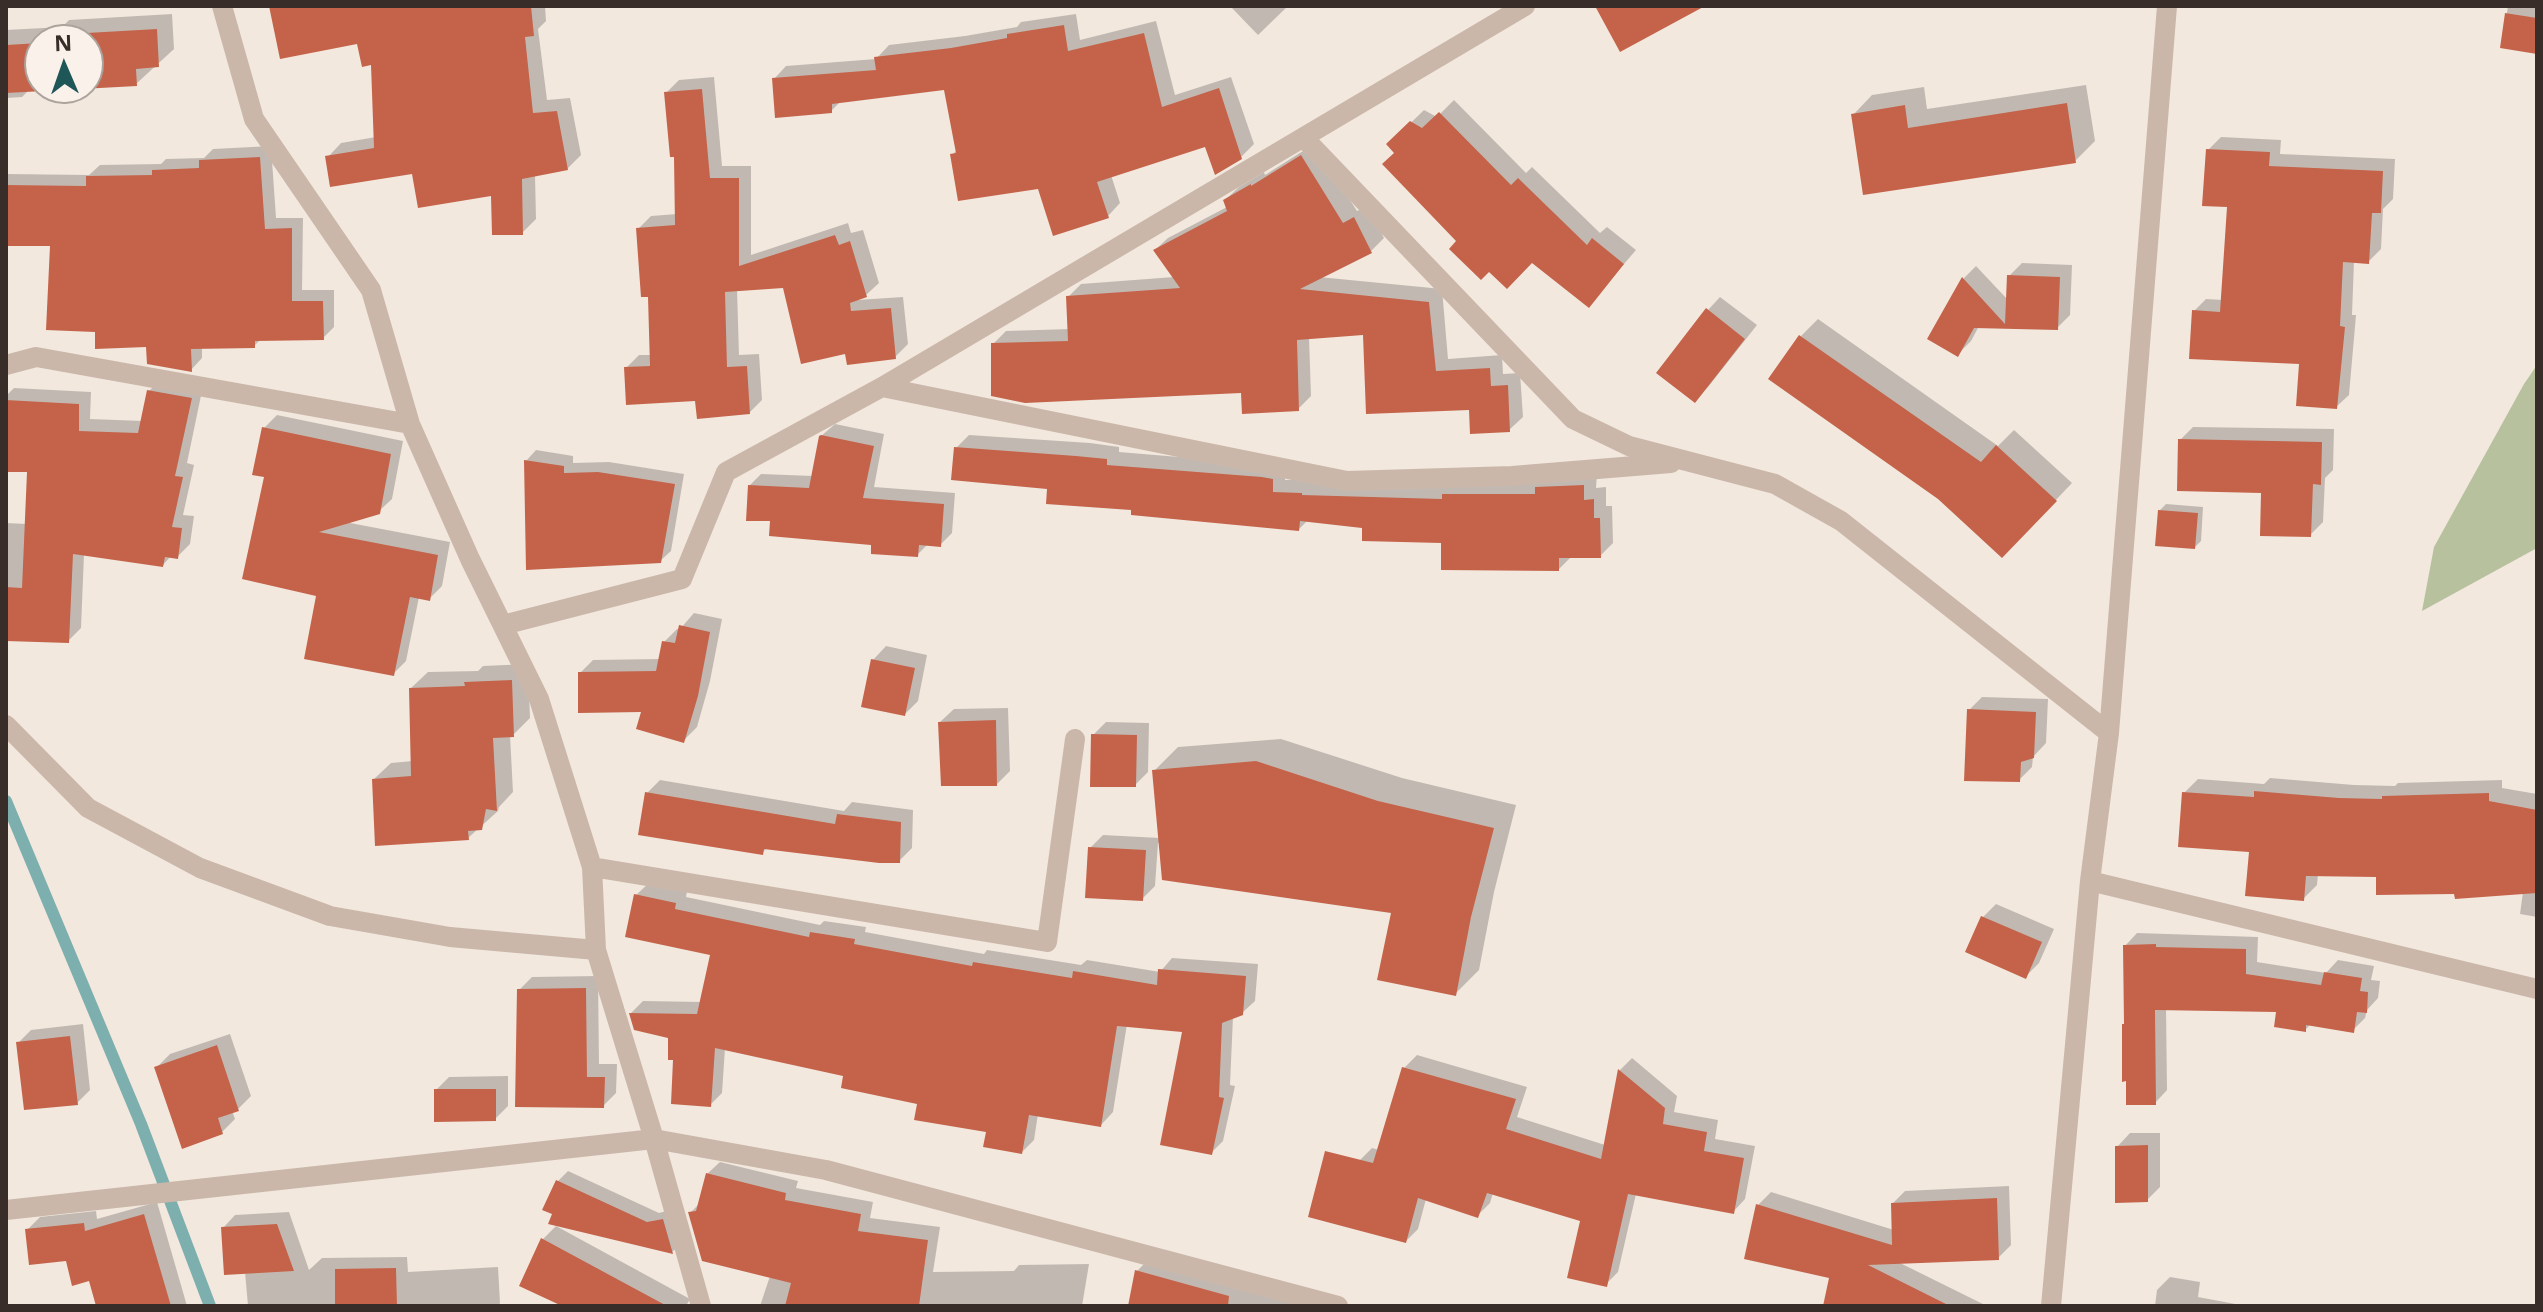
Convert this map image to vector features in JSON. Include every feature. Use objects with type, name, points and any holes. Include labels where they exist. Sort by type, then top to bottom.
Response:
[{"type":"street","points":[[222,6],[254,119],[371,290],[410,424],[470,559],[539,699],[592,867],[596,950],[701,1306]]},
{"type":"street","points":[[503,625],[682,579],[726,472],[882,387],[1525,6]]},
{"type":"street","points":[[2051,1306],[2090,881],[2109,733],[2167,6]]},
{"type":"street","points":[[1304,138],[1573,419],[1629,446],[1775,484],[1841,521],[2109,733]]},
{"type":"street","points":[[6,365],[36,357],[410,424]]},
{"type":"street","points":[[882,387],[1347,481],[1512,476],[1689,461]]},
{"type":"street","points":[[6,725],[88,808],[200,868],[330,916],[450,937],[596,950]]},
{"type":"street","points":[[592,867],[1047,942],[1075,739]]},
{"type":"street","points":[[2090,881],[2537,989]]},
{"type":"street","points":[[6,1210],[654,1139],[826,1170],[1338,1306]]},
{"type":"green space","points":[[2537,365],[2537,548],[2422,611],[2434,547]]},
{"type":"building","points":[[269,6],[531,6],[534,36],[525,37],[533,113],[557,111],[568,170],[522,179],[523,235],[492,235],[491,196],[418,208],[412,174],[330,187],[325,156],[374,148],[371,65],[362,67],[357,44],[280,59]]},
{"type":"building","points":[[1595,6],[1705,6],[1620,52]]},
{"type":"building","points":[[2505,13],[2537,18],[2537,54],[2500,48]]},
{"type":"building","points":[[1064,25],[1068,51],[1144,33],[1162,107],[1219,88],[1242,159],[1215,175],[1205,147],[1097,182],[1109,218],[1053,236],[1038,189],[958,201],[950,154],[956,153],[944,90],[832,104],[832,113],[775,118],[772,78],[876,70],[874,57],[951,48],[1007,38],[1007,34]]},
{"type":"building","points":[[157,29],[159,67],[136,69],[137,86],[104,88],[104,32]]},
{"type":"building","points":[[24,44],[24,92],[6,93],[6,45]]},
{"type":"building","points":[[702,89],[710,178],[739,178],[739,266],[835,235],[839,245],[850,241],[867,297],[850,303],[851,311],[891,308],[896,359],[847,365],[845,354],[801,364],[783,288],[725,292],[727,367],[747,366],[750,414],[697,419],[695,401],[626,405],[624,367],[650,366],[648,297],[641,297],[636,228],[675,225],[674,157],[670,157],[664,92]]},
{"type":"building","points":[[2067,103],[2076,163],[1863,195],[1851,114],[1905,105],[1908,128]]},
{"type":"building","points":[[1439,112],[1511,185],[1518,178],[1587,245],[1592,238],[1624,264],[1589,308],[1532,263],[1507,289],[1489,272],[1481,280],[1449,249],[1456,241],[1382,164],[1394,153],[1386,144],[1410,121],[1422,128]]},
{"type":"building","points":[[2206,149],[2270,152],[2269,166],[2383,171],[2381,213],[2372,213],[2369,264],[2343,262],[2340,326],[2345,327],[2337,409],[2296,406],[2299,364],[2189,359],[2192,310],[2220,312],[2227,207],[2202,206]]},
{"type":"building","points":[[1301,155],[1343,223],[1354,217],[1372,253],[1300,289],[1429,302],[1436,371],[1490,368],[1491,386],[1508,385],[1510,432],[1470,434],[1469,410],[1366,414],[1363,335],[1297,340],[1299,411],[1242,414],[1241,393],[1025,403],[991,396],[991,343],[1068,341],[1066,296],[1180,288],[1153,250],[1227,211],[1223,200]]},
{"type":"building","points":[[260,157],[265,229],[292,228],[292,301],[323,301],[324,340],[255,341],[255,348],[191,349],[192,372],[147,364],[146,347],[95,349],[95,332],[46,330],[50,246],[6,246],[6,185],[86,186],[86,176],[152,175],[152,170],[199,168],[199,160]]},
{"type":"building","points":[[2007,275],[2060,277],[2058,330],[1974,328],[1958,357],[1927,339],[1962,277],[2005,324]]},
{"type":"building","points":[[1706,308],[1745,339],[1695,403],[1656,373]]},
{"type":"building","points":[[1799,335],[1981,462],[1996,445],[2057,501],[2002,558],[1938,499],[1768,379]]},
{"type":"building","points":[[147,390],[192,398],[175,476],[183,477],[172,527],[182,528],[178,559],[165,557],[163,567],[73,554],[69,643],[6,641],[6,587],[22,588],[27,472],[6,472],[6,400],[79,404],[79,431],[138,433]]},
{"type":"building","points":[[262,427],[391,454],[380,514],[319,532],[438,555],[430,601],[410,597],[394,676],[304,659],[316,596],[242,579],[264,477],[252,475]]},
{"type":"building","points":[[821,435],[874,446],[863,498],[944,504],[941,547],[919,545],[918,557],[871,554],[871,545],[769,536],[770,521],[746,521],[748,485],[809,488]]},
{"type":"building","points":[[2178,439],[2322,442],[2321,485],[2313,484],[2311,537],[2260,536],[2261,493],[2177,491]]},
{"type":"building","points":[[954,447],[1107,459],[1107,465],[1262,477],[1273,479],[1273,492],[1302,495],[1442,499],[1442,494],[1535,494],[1535,487],[1584,485],[1584,500],[1594,499],[1594,518],[1600,518],[1601,558],[1559,558],[1559,571],[1441,570],[1441,543],[1362,541],[1362,528],[1300,521],[1299,531],[1131,515],[1131,510],[1046,504],[1047,489],[951,480]]},
{"type":"building","points":[[524,460],[564,466],[564,473],[598,472],[675,484],[661,563],[526,570]]},
{"type":"building","points":[[2158,510],[2198,513],[2195,549],[2155,546]]},
{"type":"building","points":[[679,625],[710,632],[698,696],[684,743],[636,729],[641,712],[578,713],[578,672],[656,671],[662,641],[675,643]]},
{"type":"building","points":[[871,659],[915,668],[905,716],[861,707]]},
{"type":"building","points":[[512,680],[514,737],[493,738],[497,811],[486,809],[482,830],[468,831],[469,840],[375,846],[372,779],[411,776],[409,688]]},
{"type":"building","points":[[1967,709],[2036,712],[2034,758],[2021,762],[2020,782],[1964,781]]},
{"type":"building","points":[[996,720],[997,786],[941,786],[938,722]]},
{"type":"building","points":[[1091,734],[1137,735],[1136,787],[1090,787]]},
{"type":"building","points":[[1256,761],[1378,801],[1494,828],[1471,917],[1456,996],[1377,980],[1391,913],[1162,880],[1152,770]]},
{"type":"building","points":[[2254,791],[2382,799],[2382,796],[2489,793],[2489,801],[2537,810],[2537,893],[2455,899],[2454,894],[2376,895],[2376,877],[2306,876],[2304,901],[2245,896],[2249,852],[2178,847],[2182,792],[2254,797]]},
{"type":"building","points":[[645,792],[835,824],[837,814],[901,822],[900,863],[764,849],[763,855],[638,835]]},
{"type":"building","points":[[1088,847],[1146,850],[1143,901],[1085,898]]},
{"type":"building","points":[[634,894],[676,903],[675,909],[809,937],[810,932],[855,939],[854,944],[972,966],[973,962],[1072,978],[1073,971],[1157,985],[1158,969],[1246,976],[1243,1015],[1222,1023],[1219,1097],[1224,1098],[1212,1155],[1160,1145],[1182,1032],[1117,1026],[1101,1127],[1029,1115],[1022,1154],[983,1147],[986,1132],[914,1120],[917,1104],[841,1088],[843,1076],[715,1048],[711,1107],[671,1104],[673,1060],[668,1060],[668,1038],[634,1030],[629,1013],[697,1014],[710,955],[625,937]]},
{"type":"building","points":[[1981,916],[2042,942],[2026,979],[1965,952]]},
{"type":"building","points":[[2156,944],[2156,947],[2246,949],[2246,974],[2321,985],[2324,972],[2362,978],[2360,991],[2368,992],[2367,1013],[2357,1012],[2354,1033],[2306,1025],[2306,1032],[2274,1027],[2276,1012],[2155,1010],[2156,1105],[2126,1105],[2126,1081],[2122,1082],[2123,945]]},
{"type":"building","points":[[586,988],[587,1077],[605,1077],[604,1108],[515,1107],[517,989]]},
{"type":"building","points":[[70,1036],[78,1105],[24,1110],[16,1042]]},
{"type":"building","points":[[217,1045],[239,1111],[218,1118],[223,1134],[182,1149],[154,1067]]},
{"type":"building","points":[[1402,1067],[1516,1099],[1506,1129],[1601,1159],[1618,1069],[1665,1108],[1663,1124],[1707,1132],[1704,1151],[1744,1158],[1734,1214],[1628,1194],[1607,1287],[1567,1278],[1580,1221],[1487,1193],[1478,1218],[1418,1198],[1406,1243],[1308,1217],[1325,1151],[1373,1163]]},
{"type":"building","points":[[434,1089],[496,1089],[496,1121],[434,1122]]},
{"type":"building","points":[[2148,1145],[2148,1202],[2115,1203],[2115,1146]]},
{"type":"building","points":[[706,1173],[786,1193],[785,1200],[861,1214],[858,1231],[928,1240],[919,1306],[785,1306],[791,1283],[702,1261],[688,1212],[696,1211]]},
{"type":"building","points":[[556,1180],[647,1222],[663,1219],[673,1254],[548,1224],[552,1214],[542,1210]]},
{"type":"building","points":[[1997,1198],[1999,1260],[1868,1265],[1950,1306],[1823,1306],[1829,1278],[1744,1259],[1756,1204],[1892,1245],[1891,1203]]},
{"type":"building","points":[[144,1214],[171,1306],[96,1306],[89,1281],[72,1286],[66,1261],[29,1265],[25,1229],[84,1223],[85,1231]]},
{"type":"building","points":[[277,1224],[294,1271],[224,1275],[221,1227]]},
{"type":"building","points":[[541,1238],[667,1306],[562,1306],[519,1286]]},
{"type":"building","points":[[396,1268],[397,1306],[335,1306],[335,1269]]},
{"type":"building","points":[[1135,1270],[1229,1296],[1228,1306],[1128,1306]]},
{"type":"waterway","points":[[6,801],[141,1124],[210,1306]]}]
